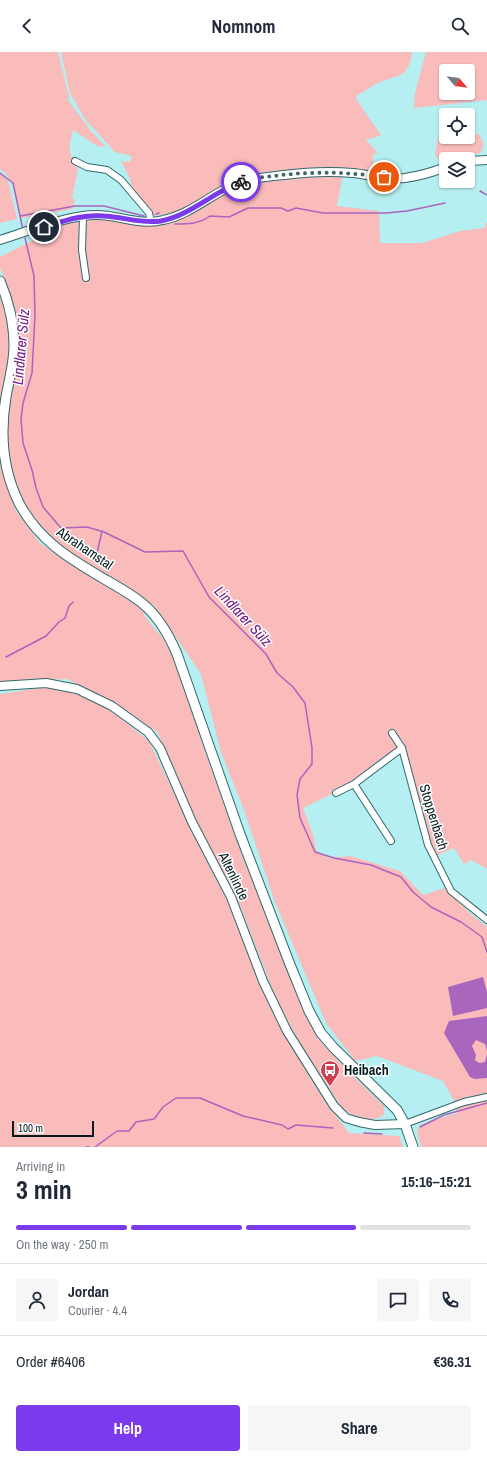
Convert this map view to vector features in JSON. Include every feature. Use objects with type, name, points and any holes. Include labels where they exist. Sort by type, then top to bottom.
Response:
[{"type":"main road","name":"Abrahamstal","points":[[0,281],[10,307],[14,335],[13,359],[3,418],[3,453],[13,490],[20,504],[39,533],[54,547],[142,603],[156,617],[169,635],[243,841],[283,947],[310,1012],[322,1033],[333,1047],[397,1110],[405,1124],[414,1147]]},
{"type":"street","points":[[475,161],[487,160]]},
{"type":"street","points":[[75,161],[87,167],[107,170],[121,180],[150,213],[151,222]]},
{"type":"street","points":[[0,240],[83,216],[106,216],[139,222],[164,220],[178,216],[232,186],[246,180],[258,178],[300,173],[329,172],[401,178],[439,170]]},
{"type":"street","points":[[83,216],[82,250],[86,278]]},
{"type":"street","name":"Altenlinde","points":[[0,686],[46,683],[77,690],[112,706],[148,732],[160,748],[192,822],[231,897],[266,988],[288,1030],[334,1106],[346,1118],[359,1122],[375,1125],[405,1124]]},
{"type":"street","name":"Stoppenbach","points":[[392,733],[402,748],[428,845],[437,864],[451,891],[487,920]]},
{"type":"street","points":[[336,794],[354,784],[402,748]]},
{"type":"street","points":[[354,784],[391,841]]},
{"type":"street","points":[[405,1124],[464,1102],[487,1097]]},
{"type":"shaded area","points":[[0,52],[58,52],[69,97],[68,100],[91,131],[106,147],[97,146],[73,130],[70,150],[72,158],[78,169],[72,198],[75,200],[72,209],[21,218],[12,185],[0,169]]},
{"type":"shaded area","points":[[61,52],[412,52],[405,72],[376,84],[357,95],[356,99],[381,135],[366,140],[378,153],[373,154],[373,172],[243,178],[239,175],[227,180],[208,195],[189,206],[153,216],[132,189],[130,179],[121,161],[130,162],[132,156],[115,152],[85,119],[70,93]]},
{"type":"shaded area","points":[[426,52],[487,52],[487,100],[414,108],[415,93]]},
{"type":"shaded area","points":[[475,134],[478,134],[483,143],[480,153],[439,152],[439,160],[437,158],[435,154],[438,138],[439,144],[475,144]]},
{"type":"shaded area","points":[[0,173],[7,180],[9,185],[17,219],[0,223]]},
{"type":"shaded area","points":[[343,174],[337,206],[379,211],[380,243],[422,243],[460,231],[485,228],[487,223],[487,869],[471,860],[464,864],[454,848],[433,857],[402,749],[361,780],[303,808],[313,834],[316,850],[328,858],[350,856],[400,871],[423,895],[445,888],[471,914],[487,927],[487,1147],[421,1147],[417,1132],[420,1125],[457,1113],[454,1101],[443,1081],[377,1056],[355,1061],[326,1023],[275,902],[244,810],[221,752],[201,674],[153,604],[144,615],[164,640],[180,672],[206,754],[239,847],[307,1019],[319,1040],[384,1106],[384,1114],[379,1118],[365,1120],[343,1110],[300,1043],[277,1001],[236,895],[202,833],[157,732],[117,704],[67,679],[0,684],[0,456],[2,471],[15,509],[40,543],[73,566],[78,560],[46,535],[32,517],[18,492],[9,462],[6,435],[19,340],[15,312],[0,267],[0,257],[65,224],[101,218],[159,223],[258,178]]},
{"type":"shaded area","points":[[0,293],[9,321],[10,353],[0,416]]},
{"type":"shaded area","points":[[45,687],[78,694],[112,711],[149,741],[229,904],[273,1011],[321,1095],[349,1133],[399,1136],[403,1147],[0,1147],[0,694]]},
{"type":"shaded area","points":[[483,977],[487,992],[487,1008],[453,1016],[448,987]]},
{"type":"shaded area","points":[[487,1016],[487,1051],[485,1044],[476,1040],[472,1046],[476,1055],[475,1060],[479,1063],[485,1062],[487,1054],[487,1078],[475,1079],[470,1077],[444,1033],[449,1021]]},
{"type":"waterway","name":"Lindlarer Sülz","points":[[0,173],[13,183],[23,230]]},
{"type":"waterway","points":[[480,191],[487,195]]},
{"type":"waterway","points":[[175,224],[194,223],[202,221],[210,216],[229,217],[248,208],[281,208],[288,211],[296,208],[323,213],[386,213],[407,211],[445,203]]},
{"type":"waterway","points":[[20,216],[75,206],[104,206],[144,216]]},
{"type":"waterway","name":"Lindlarer Sülz","points":[[25,238],[34,276],[35,315],[32,373],[23,403],[21,419],[23,443],[43,507],[61,528],[87,527],[104,532],[145,552],[183,551],[209,597],[266,654],[277,673],[293,687],[305,703],[312,748],[312,764],[300,779],[297,795],[300,818],[315,852],[334,858],[371,865],[401,877],[413,892],[431,907],[461,922],[482,937],[487,952]]},
{"type":"waterway","points":[[95,562],[102,531]]},
{"type":"waterway","points":[[6,657],[46,636],[59,622],[65,618],[69,606],[73,602]]},
{"type":"waterway","points":[[95,1147],[117,1131],[129,1131],[136,1122],[154,1119],[163,1107],[176,1098],[200,1098],[243,1116],[282,1125],[288,1129],[296,1125],[333,1128]]},
{"type":"waterway","points":[[420,1127],[444,1115],[487,1103]]},
{"type":"waterway","points":[[364,1133],[382,1134]]},
{"type":"way so far","points":[[241,182],[258,178],[322,172],[353,173],[384,177]]},
{"type":"place","name":"Heibach","points":[[330,1087]]},
{"type":"route","points":[[44,227],[65,220],[97,215],[139,222],[164,220],[178,216],[224,189],[241,182]]}]
